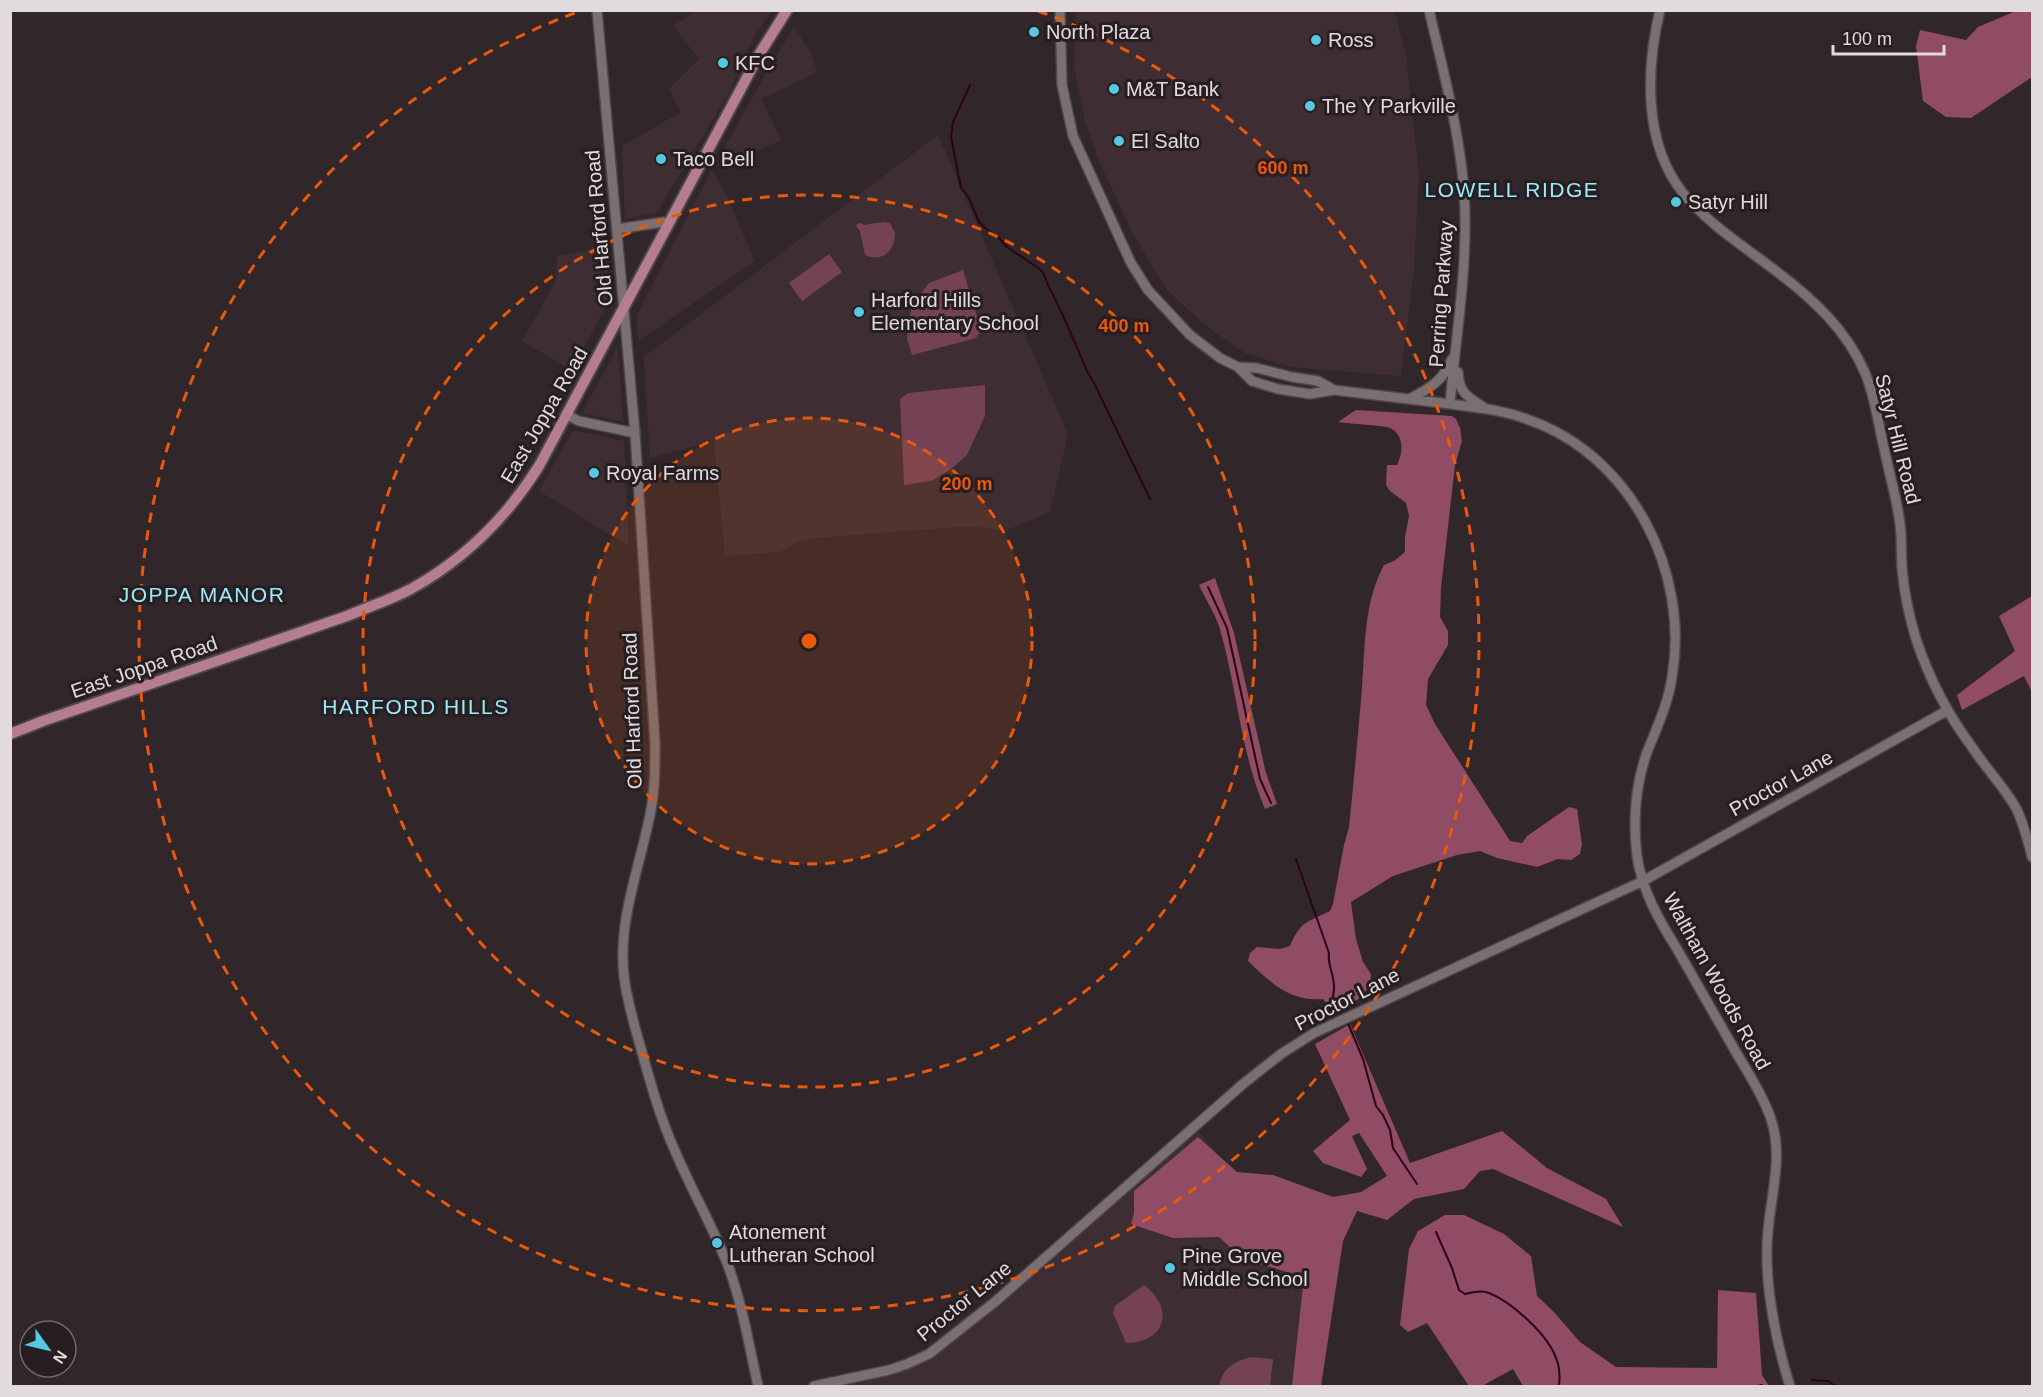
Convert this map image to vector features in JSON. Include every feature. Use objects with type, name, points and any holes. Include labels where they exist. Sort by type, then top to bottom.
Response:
[{"type":"main road","name":"East Joppa Road","points":[[10,734],[347,616],[409,590],[448,566],[505,513],[535,473],[760,53],[787,10]]},
{"type":"street","name":"Old Harford Road","points":[[597,10],[635,433],[655,770],[649,824],[626,912],[622,957],[624,980],[663,1120],[729,1270],[736,1291],[758,1386]]},
{"type":"street","name":"Waltham Woods Road","points":[[1060,10],[1062,85],[1069,123],[1083,161],[1131,263],[1148,290],[1177,323],[1220,358],[1238,367],[1252,381],[1278,389],[1310,394],[1334,390],[1484,408],[1531,420],[1567,438],[1597,460],[1621,485],[1654,538],[1666,570],[1675,614],[1676,647],[1669,693],[1643,766],[1637,798],[1635,833],[1642,881],[1657,916],[1758,1091],[1774,1128],[1777,1155],[1768,1229],[1767,1259],[1776,1327],[1790,1386]]},
{"type":"street","name":"Perring Parkway","points":[[1429,10],[1458,142],[1464,191],[1464,261],[1450,404]]},
{"type":"street","name":"Satyr Hill Road","points":[[1660,10],[1654,47],[1651,98],[1656,136],[1665,163],[1680,189],[1701,211],[1815,302],[1832,321],[1858,359],[1865,373],[1872,398],[1898,513],[1902,569],[1911,620],[1923,657],[1948,710],[1972,748],[2012,802],[2021,820],[2032,857]]},
{"type":"street","points":[[617,229],[664,222],[668,224]]},
{"type":"street","points":[[1408,399],[1438,382],[1450,364],[1456,349]]},
{"type":"street","points":[[1456,349],[1460,387],[1468,397],[1484,408]]},
{"type":"street","name":"Waltham Woods Road","points":[[1238,367],[1257,368],[1318,381],[1334,390]]},
{"type":"street","points":[[567,415],[579,421],[635,433]]},
{"type":"street","name":"Proctor Lane","points":[[813,1386],[889,1370],[929,1354],[996,1301],[1243,1084],[1281,1054],[1314,1033],[1642,881],[1948,710]]},
{"type":"shaded area","points":[[696,11],[772,11],[755,35],[729,93],[656,213],[625,219],[622,146],[681,112],[669,89],[699,59],[673,26]]},
{"type":"shaded area","points":[[1076,11],[1394,11],[1406,54],[1419,175],[1414,270],[1401,376],[1291,367],[1245,353],[1210,329],[1174,297],[1163,284],[1133,234],[1098,159],[1085,121],[1074,67]]},
{"type":"shaded area","points":[[2016,11],[2032,11],[2032,77],[1971,118],[1946,117],[1923,101],[1916,46],[1920,30],[1966,40],[1978,27]]},
{"type":"shaded area","points":[[794,27],[811,53],[817,72],[761,99],[781,140],[727,165],[720,156]]},
{"type":"shaded area","name":"Harford Hills Elementary School","points":[[938,135],[1068,434],[1050,512],[1005,531],[971,526],[814,538],[798,542],[780,552],[725,556],[714,441],[650,458],[644,357]]},
{"type":"shaded area","points":[[712,170],[727,197],[755,261],[638,341],[636,316]]},
{"type":"shaded area","points":[[890,223],[895,233],[893,245],[882,256],[865,255],[857,224]]},
{"type":"shaded area","points":[[605,248],[608,279],[607,304],[572,370],[522,341],[556,281],[557,256]]},
{"type":"shaded area","points":[[829,254],[842,272],[802,301],[789,283]]},
{"type":"shaded area","points":[[963,270],[981,330],[976,338],[912,355],[907,339],[912,305],[929,283]]},
{"type":"shaded area","points":[[618,346],[623,422],[582,413]]},
{"type":"shaded area","points":[[985,385],[985,416],[967,455],[950,470],[931,481],[904,485],[900,399],[908,393]]},
{"type":"shaded area","points":[[1356,410],[1452,416],[1456,419],[1462,441],[1455,465],[1441,588],[1440,617],[1448,631],[1448,645],[1428,679],[1426,705],[1435,724],[1510,841],[1522,843],[1527,836],[1569,807],[1577,809],[1582,844],[1580,854],[1571,860],[1558,859],[1537,867],[1497,858],[1480,851],[1457,855],[1393,876],[1351,902],[1356,939],[1363,962],[1371,974],[1370,985],[1361,997],[1334,1013],[1323,999],[1301,997],[1282,989],[1248,961],[1250,953],[1257,947],[1280,949],[1290,946],[1301,927],[1330,911],[1333,904],[1349,827],[1369,609],[1377,579],[1384,565],[1394,561],[1405,552],[1409,516],[1406,503],[1386,485],[1387,465],[1397,465],[1401,456],[1400,440],[1395,431],[1390,428],[1338,422]]},
{"type":"shaded area","points":[[573,430],[624,441],[629,546],[539,491]]},
{"type":"shaded area","points":[[1215,578],[1234,633],[1266,773],[1277,804],[1265,809],[1244,741],[1219,626],[1199,585]]},
{"type":"shaded area","points":[[2032,596],[2032,692],[2024,676],[1962,710],[1957,695],[2015,651],[1999,616]]},
{"type":"shaded area","points":[[1350,1024],[1410,1163],[1502,1131],[1547,1168],[1606,1199],[1623,1227],[1493,1169],[1480,1171],[1464,1189],[1414,1199],[1387,1220],[1357,1211],[1343,1241],[1321,1386],[1292,1386],[1304,1277],[1243,1259],[1219,1237],[1173,1238],[1131,1224],[1134,1213],[1134,1191],[1198,1137],[1237,1172],[1273,1175],[1333,1197],[1361,1192],[1387,1176],[1359,1133],[1352,1136],[1367,1169],[1361,1177],[1323,1163],[1313,1151],[1350,1120],[1315,1044]]},
{"type":"shaded area","name":"Pine Grove Middle School","points":[[1196,1129],[1240,1182],[1315,1196],[1292,1386],[827,1386],[931,1354]]},
{"type":"shaded area","points":[[1445,1215],[1464,1215],[1504,1234],[1531,1256],[1537,1296],[1580,1342],[1616,1367],[1717,1368],[1718,1290],[1756,1293],[1762,1375],[1769,1386],[1523,1386],[1513,1369],[1482,1386],[1469,1386],[1427,1323],[1408,1332],[1400,1325],[1409,1249],[1418,1231]]},
{"type":"shaded area","points":[[1144,1285],[1154,1294],[1160,1304],[1162,1323],[1150,1337],[1126,1343],[1113,1313],[1115,1306]]},
{"type":"shaded area","points":[[1252,1357],[1273,1359],[1270,1386],[1219,1386],[1223,1374],[1230,1366]]},
{"type":"waterway","points":[[970,85],[953,122],[951,137],[961,188],[969,198],[979,222],[1007,247],[1041,270],[1088,373],[1150,499]]},
{"type":"waterway","points":[[1208,587],[1227,628],[1260,779],[1271,803]]},
{"type":"waterway","points":[[1296,859],[1329,953],[1335,1008]]},
{"type":"waterway","points":[[1347,1021],[1363,1059],[1376,1106],[1390,1130],[1393,1148],[1417,1184]]},
{"type":"waterway","points":[[1436,1232],[1459,1290],[1465,1294],[1486,1292],[1498,1297],[1518,1311],[1545,1339],[1557,1361],[1559,1386]]},
{"type":"waterway","points":[[1812,1380],[1828,1381],[1835,1386]]},
{"type":"waterway","points":[[1758,1386],[1762,1385]]},
{"type":"place","name":"North Plaza","points":[[1034,32]]},
{"type":"place","name":"Ross","points":[[1316,40]]},
{"type":"place","name":"KFC","points":[[723,63]]},
{"type":"place","name":"M&T Bank","points":[[1114,89]]},
{"type":"place","name":"The Y Parkville","points":[[1310,106]]},
{"type":"place","name":"El Salto","points":[[1119,141]]},
{"type":"place","name":"Taco Bell","points":[[661,159]]},
{"type":"place","name":"Satyr Hill","points":[[1676,202]]},
{"type":"place","name":"Harford Hills Elementary School","points":[[859,312]]},
{"type":"place","name":"Royal Farms","points":[[594,473]]},
{"type":"place","name":"Atonement Lutheran School","points":[[717,1243]]},
{"type":"place","name":"Pine Grove Middle School","points":[[1170,1268]]},
{"type":"district","name":"LOWELL RIDGE","points":[[1512,190]]},
{"type":"district","name":"JOPPA MANOR","points":[[202,595]]},
{"type":"district","name":"HARFORD HILLS","points":[[416,707]]}]
